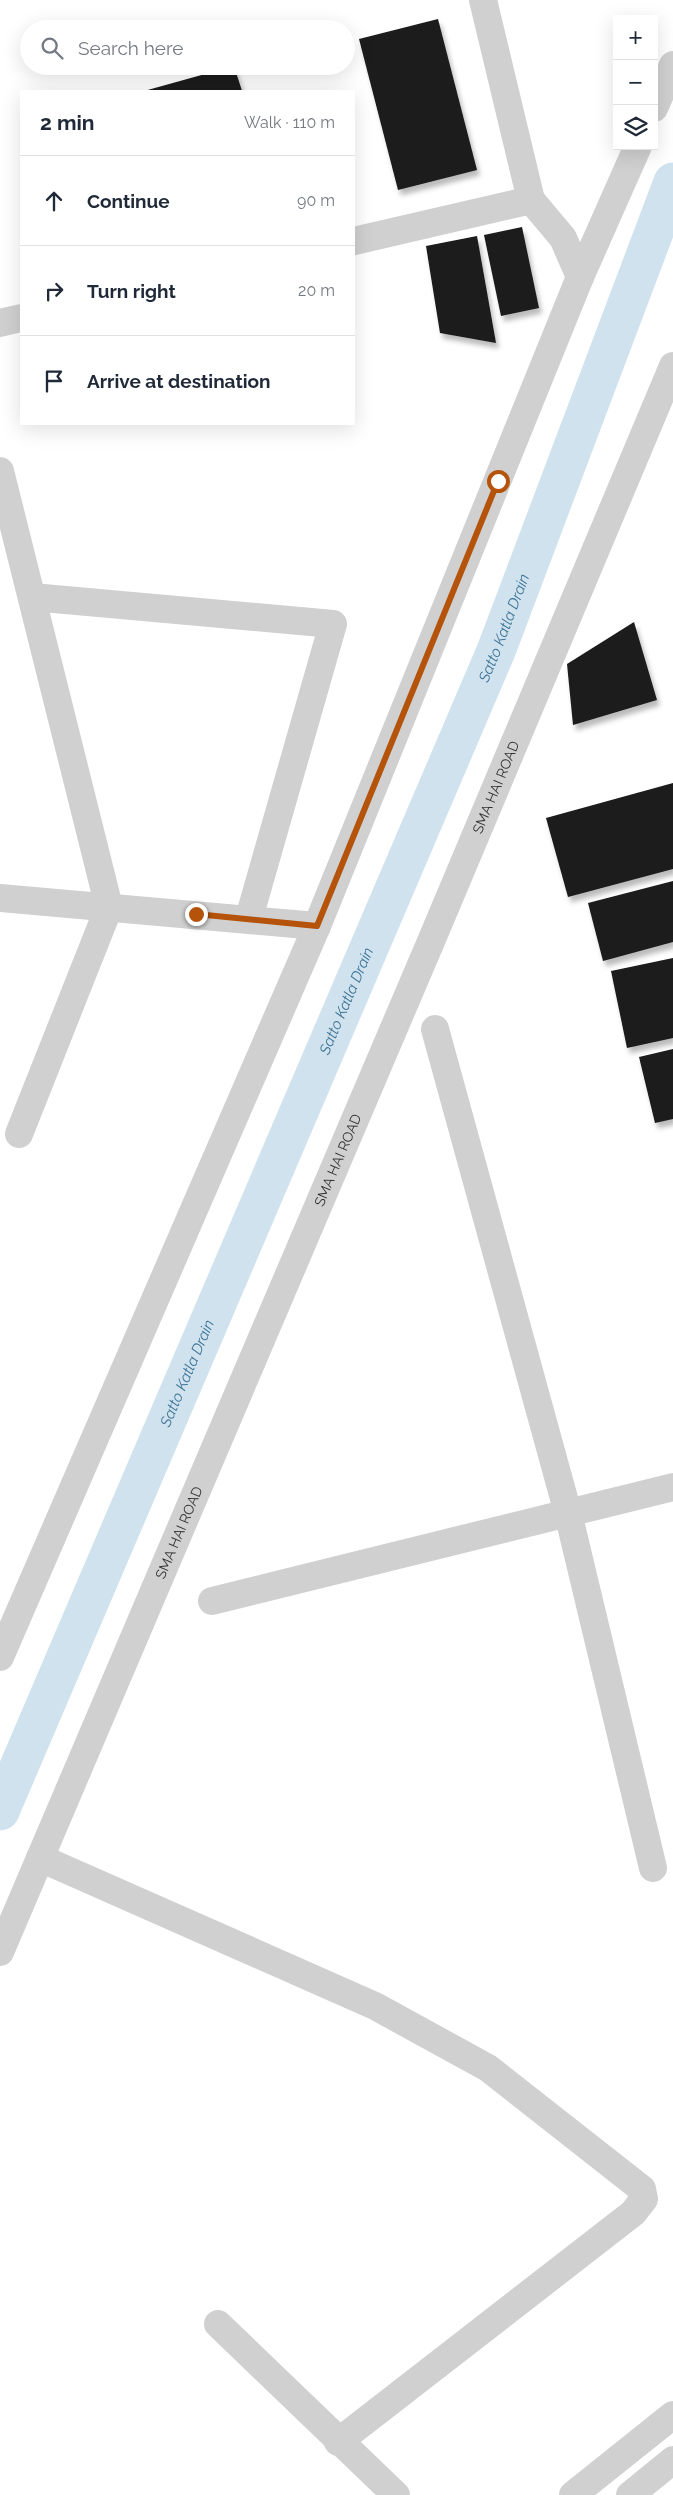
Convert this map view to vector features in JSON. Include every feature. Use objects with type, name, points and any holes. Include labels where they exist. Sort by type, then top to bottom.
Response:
[{"type":"street","points":[[483,0],[531,200],[563,238],[580,277]]},
{"type":"street","points":[[655,105],[673,65]]},
{"type":"street","points":[[0,1657],[317,926],[580,277],[636,150]]},
{"type":"street","points":[[355,241],[531,200]]},
{"type":"street","points":[[0,323],[20,318]]},
{"type":"street","name":"SMA HAI ROAD","points":[[0,1952],[432,939],[673,366]]},
{"type":"street","points":[[0,471],[109,907],[19,1134]]},
{"type":"street","points":[[32,597],[333,624],[249,918]]},
{"type":"street","points":[[0,898],[249,918],[317,926]]},
{"type":"street","points":[[435,1030],[568,1513],[653,1868]]},
{"type":"street","points":[[212,1601],[673,1488]]},
{"type":"street","points":[[40,1858],[393,2016],[488,2068],[642,2189],[644,2199],[634,2213],[338,2442]]},
{"type":"street","points":[[218,2324],[338,2442],[396,2495]]},
{"type":"street","points":[[573,2495],[673,2415]]},
{"type":"street","points":[[630,2495],[673,2460]]},
{"type":"building","points":[[438,19],[477,170],[398,190],[359,39]]},
{"type":"building","points":[[202,75],[237,75],[242,90],[148,90]]},
{"type":"building","points":[[522,227],[539,308],[501,316],[484,235]]},
{"type":"building","points":[[477,236],[496,343],[440,333],[426,246]]},
{"type":"building","points":[[634,622],[657,700],[573,725],[567,664]]},
{"type":"building","points":[[673,783],[673,869],[568,897],[546,818]]},
{"type":"building","points":[[673,881],[673,942],[603,961],[588,903]]},
{"type":"building","points":[[673,958],[673,1038],[627,1048],[611,971]]},
{"type":"building","points":[[673,1049],[673,1119],[655,1123],[639,1057]]},
{"type":"waterway","name":"Satto Katla Drain","points":[[0,1811],[496,651],[673,182]]},
{"type":"route","points":[[196,914],[317,926],[498,481]]}]
